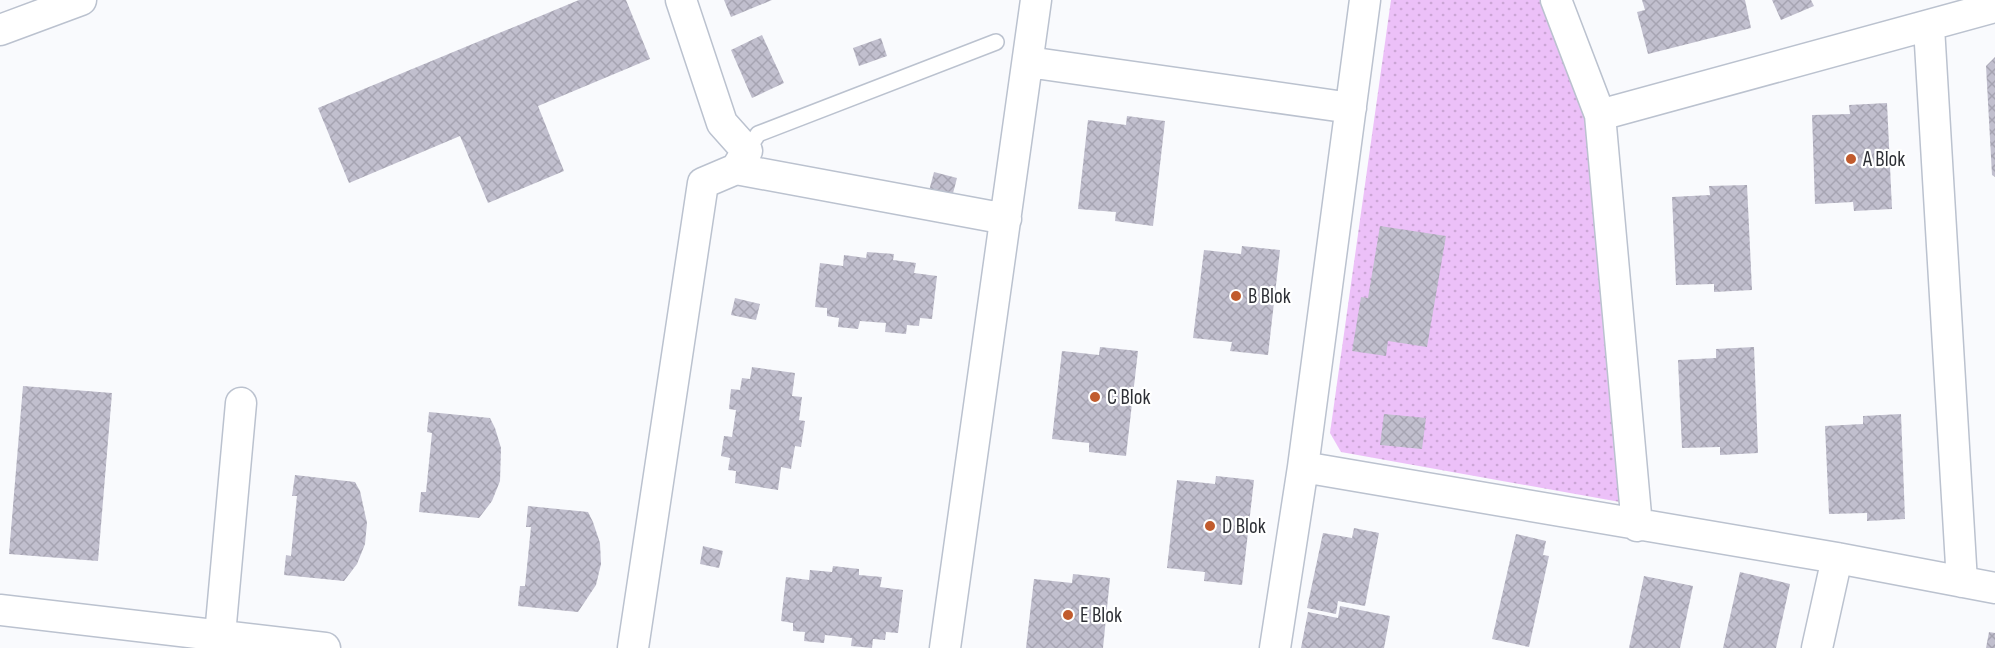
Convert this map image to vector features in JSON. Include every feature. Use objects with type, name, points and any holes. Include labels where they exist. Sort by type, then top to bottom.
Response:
[{"type":"street","points":[[0,30],[81,0]]},
{"type":"street","points":[[681,0],[722,123],[741,160]]},
{"type":"street","points":[[945,648],[1036,0]]},
{"type":"street","points":[[1275,648],[1303,467],[1365,0]]},
{"type":"street","points":[[1556,0],[1600,115],[1637,526]]},
{"type":"street","points":[[1600,115],[1929,27],[1995,7]]},
{"type":"street","points":[[1929,27],[1962,582]]},
{"type":"street","points":[[1028,62],[1351,108]]},
{"type":"street","points":[[633,648],[703,183],[741,160],[1006,219]]},
{"type":"street","points":[[220,635],[242,403]]},
{"type":"street","points":[[1303,467],[1637,526],[1837,558],[1995,588]]},
{"type":"street","points":[[1818,648],[1837,558]]},
{"type":"street","points":[[0,610],[325,648]]},
{"type":"lane","points":[[741,160],[758,134],[996,42]]},
{"type":"shaded area","points":[[1391,0],[1545,0],[1580,96],[1593,149],[1620,502],[1341,452],[1330,433]]},
{"type":"building","points":[[579,0],[626,0],[650,59],[538,106],[564,171],[488,203],[460,136],[349,183],[318,108]]},
{"type":"building","points":[[724,0],[772,0],[731,17]]},
{"type":"building","points":[[1642,0],[1745,0],[1751,28],[1648,54],[1637,12],[1645,10]]},
{"type":"building","points":[[1772,0],[1811,0],[1814,6],[1781,20]]},
{"type":"building","points":[[762,35],[784,83],[752,98],[731,50]]},
{"type":"building","points":[[881,38],[887,56],[859,66],[853,48]]},
{"type":"building","points":[[1995,57],[1995,177],[1992,175],[1986,66]]},
{"type":"building","name":"A Blok","points":[[1887,103],[1892,209],[1854,211],[1853,202],[1815,204],[1812,115],[1850,114],[1849,105]]},
{"type":"building","points":[[1127,116],[1165,121],[1153,226],[1115,221],[1116,212],[1078,209],[1088,120],[1126,125]]},
{"type":"building","points":[[934,172],[957,178],[952,197],[929,191]]},
{"type":"building","points":[[1747,185],[1752,290],[1714,292],[1714,284],[1676,285],[1672,197],[1710,195],[1709,186]]},
{"type":"building","points":[[1380,226],[1446,236],[1427,347],[1388,341],[1386,356],[1352,351],[1361,297],[1368,298]]},
{"type":"building","name":"B Blok","points":[[1242,246],[1280,250],[1268,355],[1230,351],[1232,342],[1193,338],[1204,250],[1241,254]]},
{"type":"building","points":[[867,252],[894,254],[893,260],[916,263],[914,273],[937,276],[932,319],[920,318],[919,326],[907,325],[906,334],[885,332],[886,323],[860,321],[858,329],[838,327],[839,318],[827,316],[827,308],[815,307],[820,263],[843,266],[844,255],[866,258]]},
{"type":"building","points":[[735,298],[760,304],[756,320],[731,315]]},
{"type":"building","name":"C Blok","points":[[1100,347],[1138,351],[1126,456],[1089,452],[1089,443],[1052,439],[1062,351],[1099,355]]},
{"type":"building","points":[[1754,347],[1758,453],[1720,455],[1720,447],[1682,448],[1678,360],[1716,358],[1716,349]]},
{"type":"building","points":[[752,367],[795,373],[792,396],[802,397],[799,420],[805,421],[801,447],[795,446],[791,469],[781,467],[778,490],[735,483],[736,471],[728,470],[730,458],[721,456],[724,436],[732,437],[736,410],[729,409],[731,389],[740,390],[742,378],[750,379]]},
{"type":"building","points":[[23,386],[112,393],[98,561],[9,554]]},
{"type":"building","points":[[429,412],[490,418],[495,428],[501,448],[500,481],[492,501],[479,518],[419,512],[421,492],[426,492],[432,433],[427,432]]},
{"type":"building","points":[[1384,414],[1426,418],[1422,449],[1380,445]]},
{"type":"building","points":[[1901,414],[1905,519],[1867,521],[1867,513],[1829,514],[1825,426],[1863,424],[1863,416]]},
{"type":"building","points":[[295,475],[355,482],[360,491],[367,523],[365,544],[357,564],[344,581],[284,575],[286,555],[291,556],[297,496],[292,496]]},
{"type":"building","name":"D Blok","points":[[1216,476],[1254,480],[1242,585],[1204,581],[1205,572],[1167,568],[1177,480],[1215,484]]},
{"type":"building","points":[[528,506],[588,512],[593,522],[600,543],[601,564],[596,585],[578,612],[518,606],[520,586],[525,586],[531,527],[526,527]]},
{"type":"building","points":[[1354,528],[1379,533],[1365,606],[1338,601],[1336,614],[1307,608],[1323,533],[1352,538]]},
{"type":"building","points":[[1516,534],[1546,541],[1543,555],[1549,556],[1529,647],[1492,639]]},
{"type":"building","points":[[703,546],[723,551],[719,568],[700,564]]},
{"type":"building","points":[[833,566],[859,569],[859,575],[882,577],[880,587],[903,590],[898,633],[886,632],[885,640],[873,639],[872,648],[851,646],[852,638],[825,635],[824,643],[804,641],[805,632],[793,631],[793,623],[781,621],[786,577],[809,580],[810,570],[832,572]]},
{"type":"building","points":[[1740,572],[1790,584],[1776,648],[1723,648]]},
{"type":"building","name":"E Blok","points":[[1073,574],[1110,578],[1103,648],[1026,648],[1034,579],[1072,583]]},
{"type":"building","points":[[1644,576],[1693,586],[1680,648],[1629,648]]},
{"type":"building","points":[[1340,606],[1390,616],[1384,648],[1301,648],[1308,612],[1338,618]]},
{"type":"building","points":[[1989,632],[1995,633],[1995,648],[1986,648]]},
{"type":"place","name":"A Blok","points":[[1851,159]]},
{"type":"place","name":"B Blok","points":[[1236,296]]},
{"type":"place","name":"C Blok","points":[[1095,397]]},
{"type":"place","name":"D Blok","points":[[1210,526]]},
{"type":"place","name":"E Blok","points":[[1068,615]]}]
